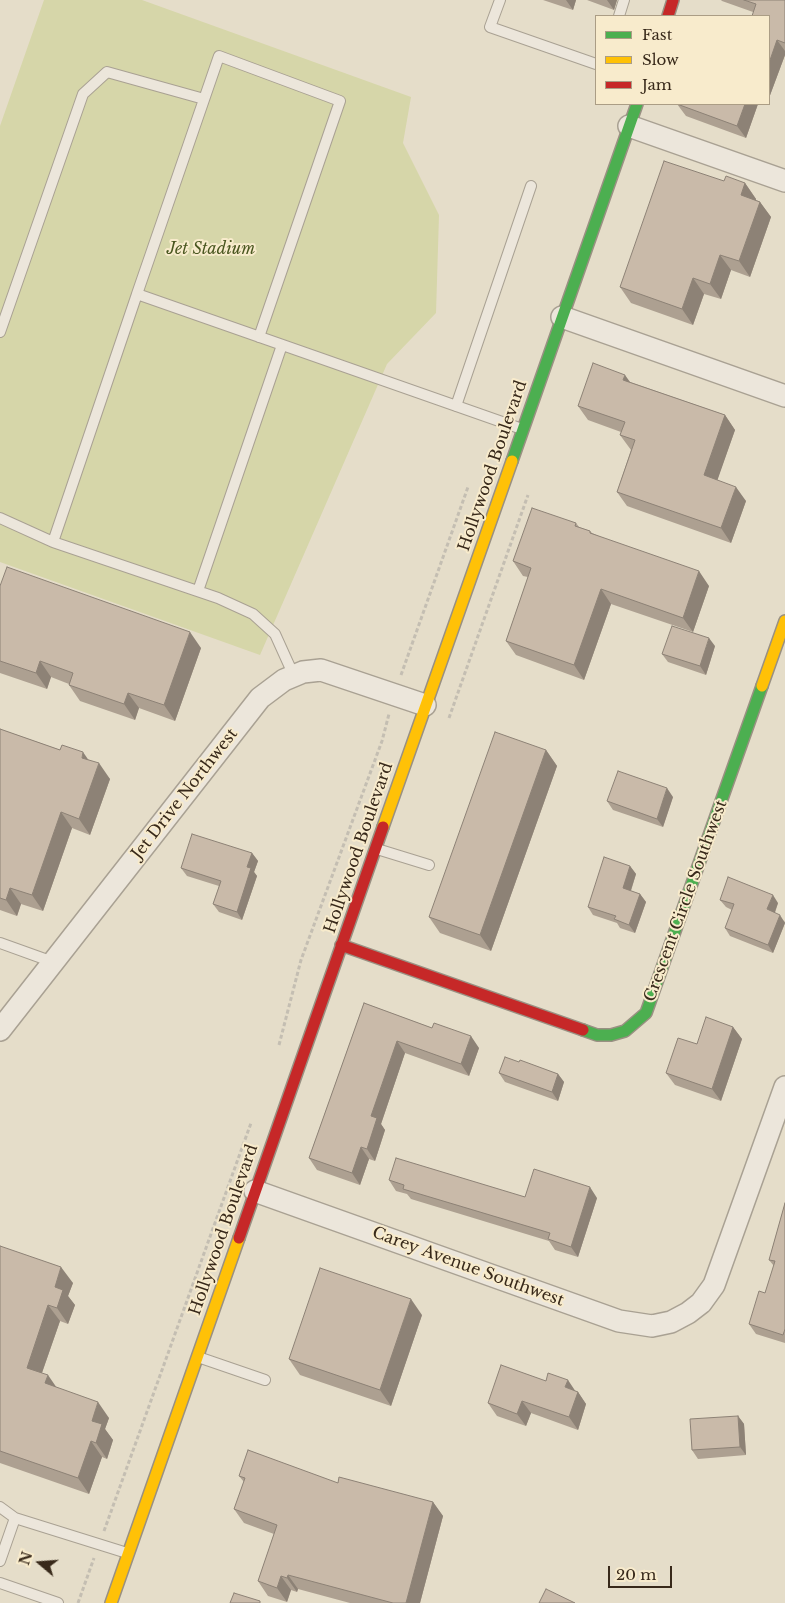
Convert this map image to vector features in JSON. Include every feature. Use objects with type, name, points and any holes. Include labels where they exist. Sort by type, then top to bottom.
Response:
[{"type":"street","points":[[668,15],[673,0]]},
{"type":"street","name":"Hollywood Boulevard","points":[[110,1603],[637,105]]},
{"type":"street","points":[[629,126],[785,181]]},
{"type":"street","points":[[562,317],[785,396]]},
{"type":"street","name":"Crescent Circle Southwest","points":[[341,945],[597,1035],[611,1035],[626,1031],[637,1024],[646,1013],[653,996],[785,621]]},
{"type":"street","name":"Jet Drive Northwest","points":[[0,1030],[260,698],[284,680],[302,672],[322,670],[425,705]]},
{"type":"street","name":"Carey Avenue Southwest","points":[[255,1191],[619,1321],[652,1326],[682,1317],[701,1303],[718,1276],[785,1087]]},
{"type":"lane","points":[[500,0],[490,27],[595,64]]},
{"type":"lane","points":[[619,15],[624,0]]},
{"type":"lane","points":[[53,542],[218,56],[340,101],[259,337]]},
{"type":"lane","points":[[0,332],[83,94],[107,72],[204,99]]},
{"type":"lane","points":[[456,406],[531,186]]},
{"type":"lane","points":[[138,294],[523,430]]},
{"type":"lane","points":[[198,591],[282,345]]},
{"type":"lane","points":[[0,518],[53,542],[198,591],[253,614],[275,634],[294,676]]},
{"type":"lane","points":[[376,848],[429,865]]},
{"type":"lane","points":[[0,944],[53,962]]},
{"type":"lane","points":[[197,1357],[266,1380]]},
{"type":"lane","points":[[0,1507],[15,1518],[128,1554]]},
{"type":"lane","points":[[0,1561],[15,1518]]},
{"type":"lane","points":[[0,1582],[58,1603]]},
{"type":"path","points":[[279,1046],[301,960],[382,741],[394,694],[468,486]]},
{"type":"path","points":[[78,1603],[253,1120]]},
{"type":"green space","name":"Jet Stadium","points":[[44,0],[142,0],[411,97],[403,143],[439,215],[436,313],[387,364],[260,655],[0,562],[0,126]]},
{"type":"building","points":[[744,0],[785,0],[785,43],[777,40],[770,60],[770,15],[752,15],[756,4]]},
{"type":"building","points":[[680,105],[745,105],[737,126]]},
{"type":"building","points":[[664,161],[724,181],[726,176],[745,183],[741,195],[760,202],[739,261],[720,255],[710,284],[693,278],[682,309],[620,287]]},
{"type":"building","points":[[593,363],[625,375],[623,380],[725,415],[704,475],[736,487],[721,528],[617,492],[635,440],[620,435],[625,422],[578,406]]},
{"type":"building","points":[[532,508],[576,523],[575,526],[590,531],[590,533],[699,571],[683,618],[601,589],[574,665],[506,641],[531,568],[513,561]]},
{"type":"building","points":[[7,567],[190,632],[164,705],[128,693],[124,704],[69,685],[73,673],[40,661],[36,673],[0,661],[0,586]]},
{"type":"building","points":[[672,626],[709,638],[700,666],[662,654]]},
{"type":"building","points":[[0,729],[60,750],[62,745],[83,752],[82,758],[99,763],[79,819],[61,812],[32,895],[10,888],[6,900],[0,898]]},
{"type":"building","points":[[495,732],[546,750],[480,935],[429,917]]},
{"type":"building","points":[[618,771],[667,788],[657,819],[607,801]]},
{"type":"building","points":[[192,834],[252,853],[247,867],[251,868],[237,912],[213,904],[221,881],[181,868]]},
{"type":"building","points":[[604,857],[630,866],[623,888],[640,894],[629,925],[614,919],[616,916],[588,907]]},
{"type":"building","points":[[728,877],[773,895],[767,909],[780,915],[768,945],[725,928],[734,904],[720,900]]},
{"type":"building","points":[[364,1003],[432,1028],[434,1023],[471,1036],[461,1064],[397,1041],[371,1116],[377,1118],[367,1149],[361,1147],[352,1173],[309,1158]]},
{"type":"building","points":[[706,1017],[733,1027],[712,1089],[666,1073],[678,1038],[697,1044]]},
{"type":"building","points":[[505,1057],[519,1062],[520,1060],[558,1074],[552,1092],[499,1073]]},
{"type":"building","points":[[396,1158],[525,1197],[534,1169],[590,1187],[571,1247],[548,1239],[550,1233],[403,1189],[404,1185],[389,1180]]},
{"type":"building","points":[[785,1203],[785,1329],[783,1335],[749,1324],[759,1291],[765,1293],[775,1261],[769,1260]]},
{"type":"building","points":[[0,1246],[61,1267],[55,1287],[63,1290],[57,1308],[48,1305],[27,1368],[48,1375],[45,1383],[98,1402],[92,1421],[102,1424],[96,1443],[91,1441],[78,1478],[0,1451]]},
{"type":"building","points":[[320,1268],[411,1299],[380,1390],[289,1359]]},
{"type":"building","points":[[501,1365],[546,1381],[548,1373],[568,1380],[565,1387],[578,1392],[569,1417],[522,1401],[517,1414],[488,1403]]},
{"type":"building","points":[[738,1416],[740,1447],[692,1450],[690,1419]]},
{"type":"building","points":[[248,1450],[338,1483],[339,1477],[433,1502],[406,1603],[393,1603],[288,1575],[287,1578],[281,1576],[277,1588],[258,1581],[277,1525],[234,1509],[245,1478],[239,1476]]},
{"type":"building","points":[[546,1589],[575,1603],[539,1603]]},
{"type":"building","points":[[234,1593],[260,1601],[260,1603],[230,1603]]},
{"type":"traffic: fast","points":[[512,461],[637,105]]},
{"type":"traffic: fast","points":[[583,1030],[597,1035],[611,1035],[625,1031],[646,1013],[762,686]]},
{"type":"traffic: slow","points":[[383,827],[512,461]]},
{"type":"traffic: slow","points":[[762,686],[785,621]]},
{"type":"traffic: slow","points":[[111,1603],[239,1238]]},
{"type":"traffic: jam","points":[[668,15],[673,0]]},
{"type":"traffic: jam","points":[[239,1238],[383,827]]},
{"type":"traffic: jam","points":[[341,945],[583,1030]]}]
